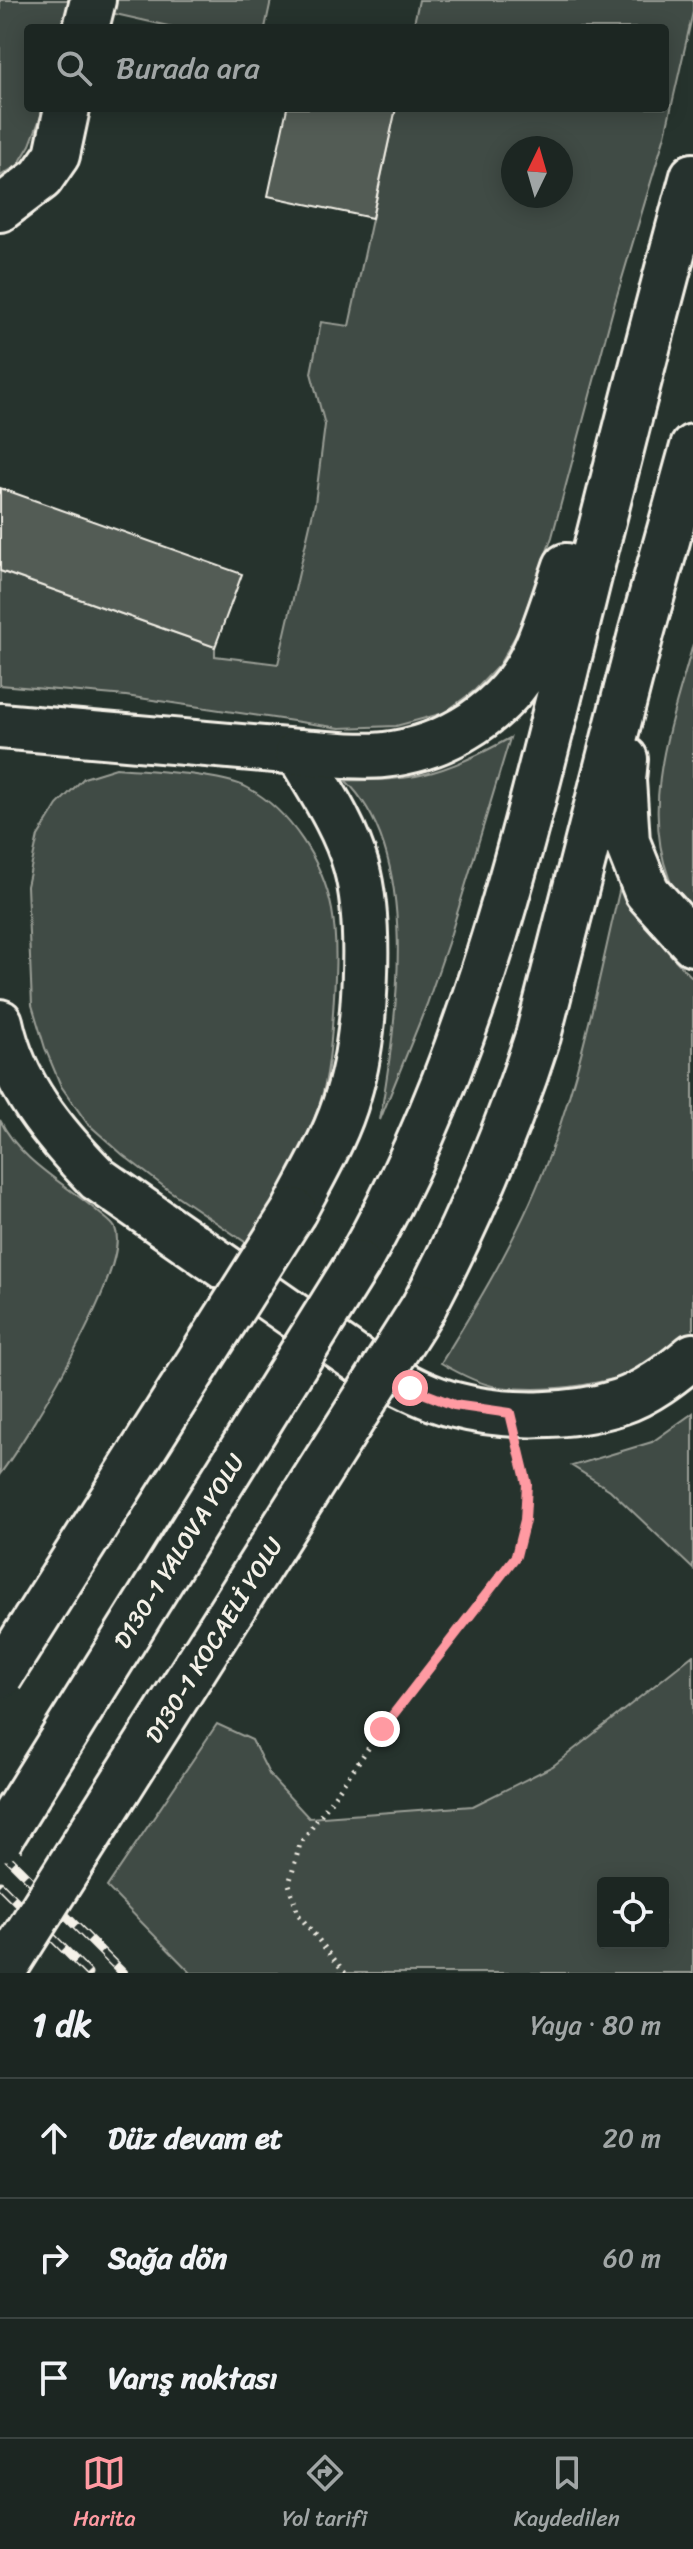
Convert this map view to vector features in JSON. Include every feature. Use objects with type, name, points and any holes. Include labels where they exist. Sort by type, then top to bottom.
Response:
[{"type":"main road","points":[[87,24],[93,0]]},
{"type":"main road","points":[[0,209],[41,178],[57,155],[66,112]]},
{"type":"main road","points":[[0,726],[298,752],[382,755],[426,745],[470,725],[497,705],[516,683],[534,654],[650,334],[693,176]]},
{"type":"main road","name":"D130-1 YALOVA YOLU","points":[[0,1839],[358,1263],[407,1170],[454,1061],[479,992],[543,762],[650,334]]},
{"type":"main road","points":[[693,447],[641,634],[623,780],[627,842],[647,892],[693,943]]},
{"type":"main road","name":"D130-1 KOCAELİ YOLU","points":[[2,1973],[424,1306],[454,1248],[522,1088],[538,1036],[641,634]]},
{"type":"main road","points":[[0,1676],[294,1211],[348,1096],[359,1041],[365,970],[364,924],[356,867],[345,837],[298,752]]},
{"type":"main road","points":[[0,1022],[6,1051],[27,1092],[60,1141],[98,1179],[365,1365],[410,1388],[454,1405],[510,1413],[573,1413],[622,1401],[668,1377],[693,1356]]},
{"type":"path","points":[[345,1973],[298,1914],[289,1884],[300,1844],[382,1729],[516,1556],[525,1520],[527,1484],[510,1413]]},
{"type":"shaded area","points":[[0,0],[69,0],[63,24],[24,24],[24,112],[42,112],[30,145],[18,165],[0,176]]},
{"type":"shaded area","points":[[114,0],[271,0],[266,24],[159,24],[111,13]]},
{"type":"shaded area","points":[[419,0],[693,0],[693,12],[665,135],[615,302],[552,537],[519,630],[499,665],[475,690],[444,713],[396,726],[340,728],[126,696],[0,685],[0,571],[215,647],[215,656],[278,664],[315,503],[325,425],[311,373],[321,322],[349,326],[395,112],[669,112],[669,24],[414,24]]},
{"type":"shaded area","points":[[693,644],[693,913],[669,878],[661,849],[658,820],[663,760]]},
{"type":"shaded area","points":[[510,738],[449,940],[380,1120],[397,990],[395,895],[386,851],[370,812],[345,780],[412,777],[450,767]]},
{"type":"shaded area","points":[[116,768],[203,776],[248,788],[291,824],[313,856],[328,892],[334,923],[336,962],[326,1081],[305,1140],[248,1244],[167,1189],[87,1123],[61,1086],[32,1005],[27,886],[38,836],[57,805],[84,778]]},
{"type":"shaded area","points":[[621,883],[653,934],[693,978],[693,1332],[676,1349],[630,1374],[548,1389],[491,1386],[441,1363],[515,1233],[551,1151],[582,1052]]},
{"type":"shaded area","points":[[0,1120],[31,1160],[112,1224],[116,1248],[108,1278],[74,1352],[32,1426],[0,1474]]},
{"type":"shaded area","points":[[693,1413],[693,1569],[610,1490],[572,1466],[652,1442]]},
{"type":"shaded area","points":[[693,1655],[693,1973],[191,1973],[107,1887],[217,1724],[252,1740],[270,1776],[309,1818],[473,1806],[553,1766]]},
{"type":"building","points":[[286,112],[395,112],[372,218],[268,196]]},
{"type":"building","points":[[0,488],[242,574],[215,647],[0,571]]},
{"type":"railway","points":[[0,1850],[123,1973]]},
{"type":"railway","points":[[0,1885],[88,1973]]},
{"type":"railway","points":[[0,1970],[3,1973]]},
{"type":"route","points":[[382,1729],[516,1556],[525,1520],[527,1484],[510,1413],[454,1405],[410,1388]]}]
